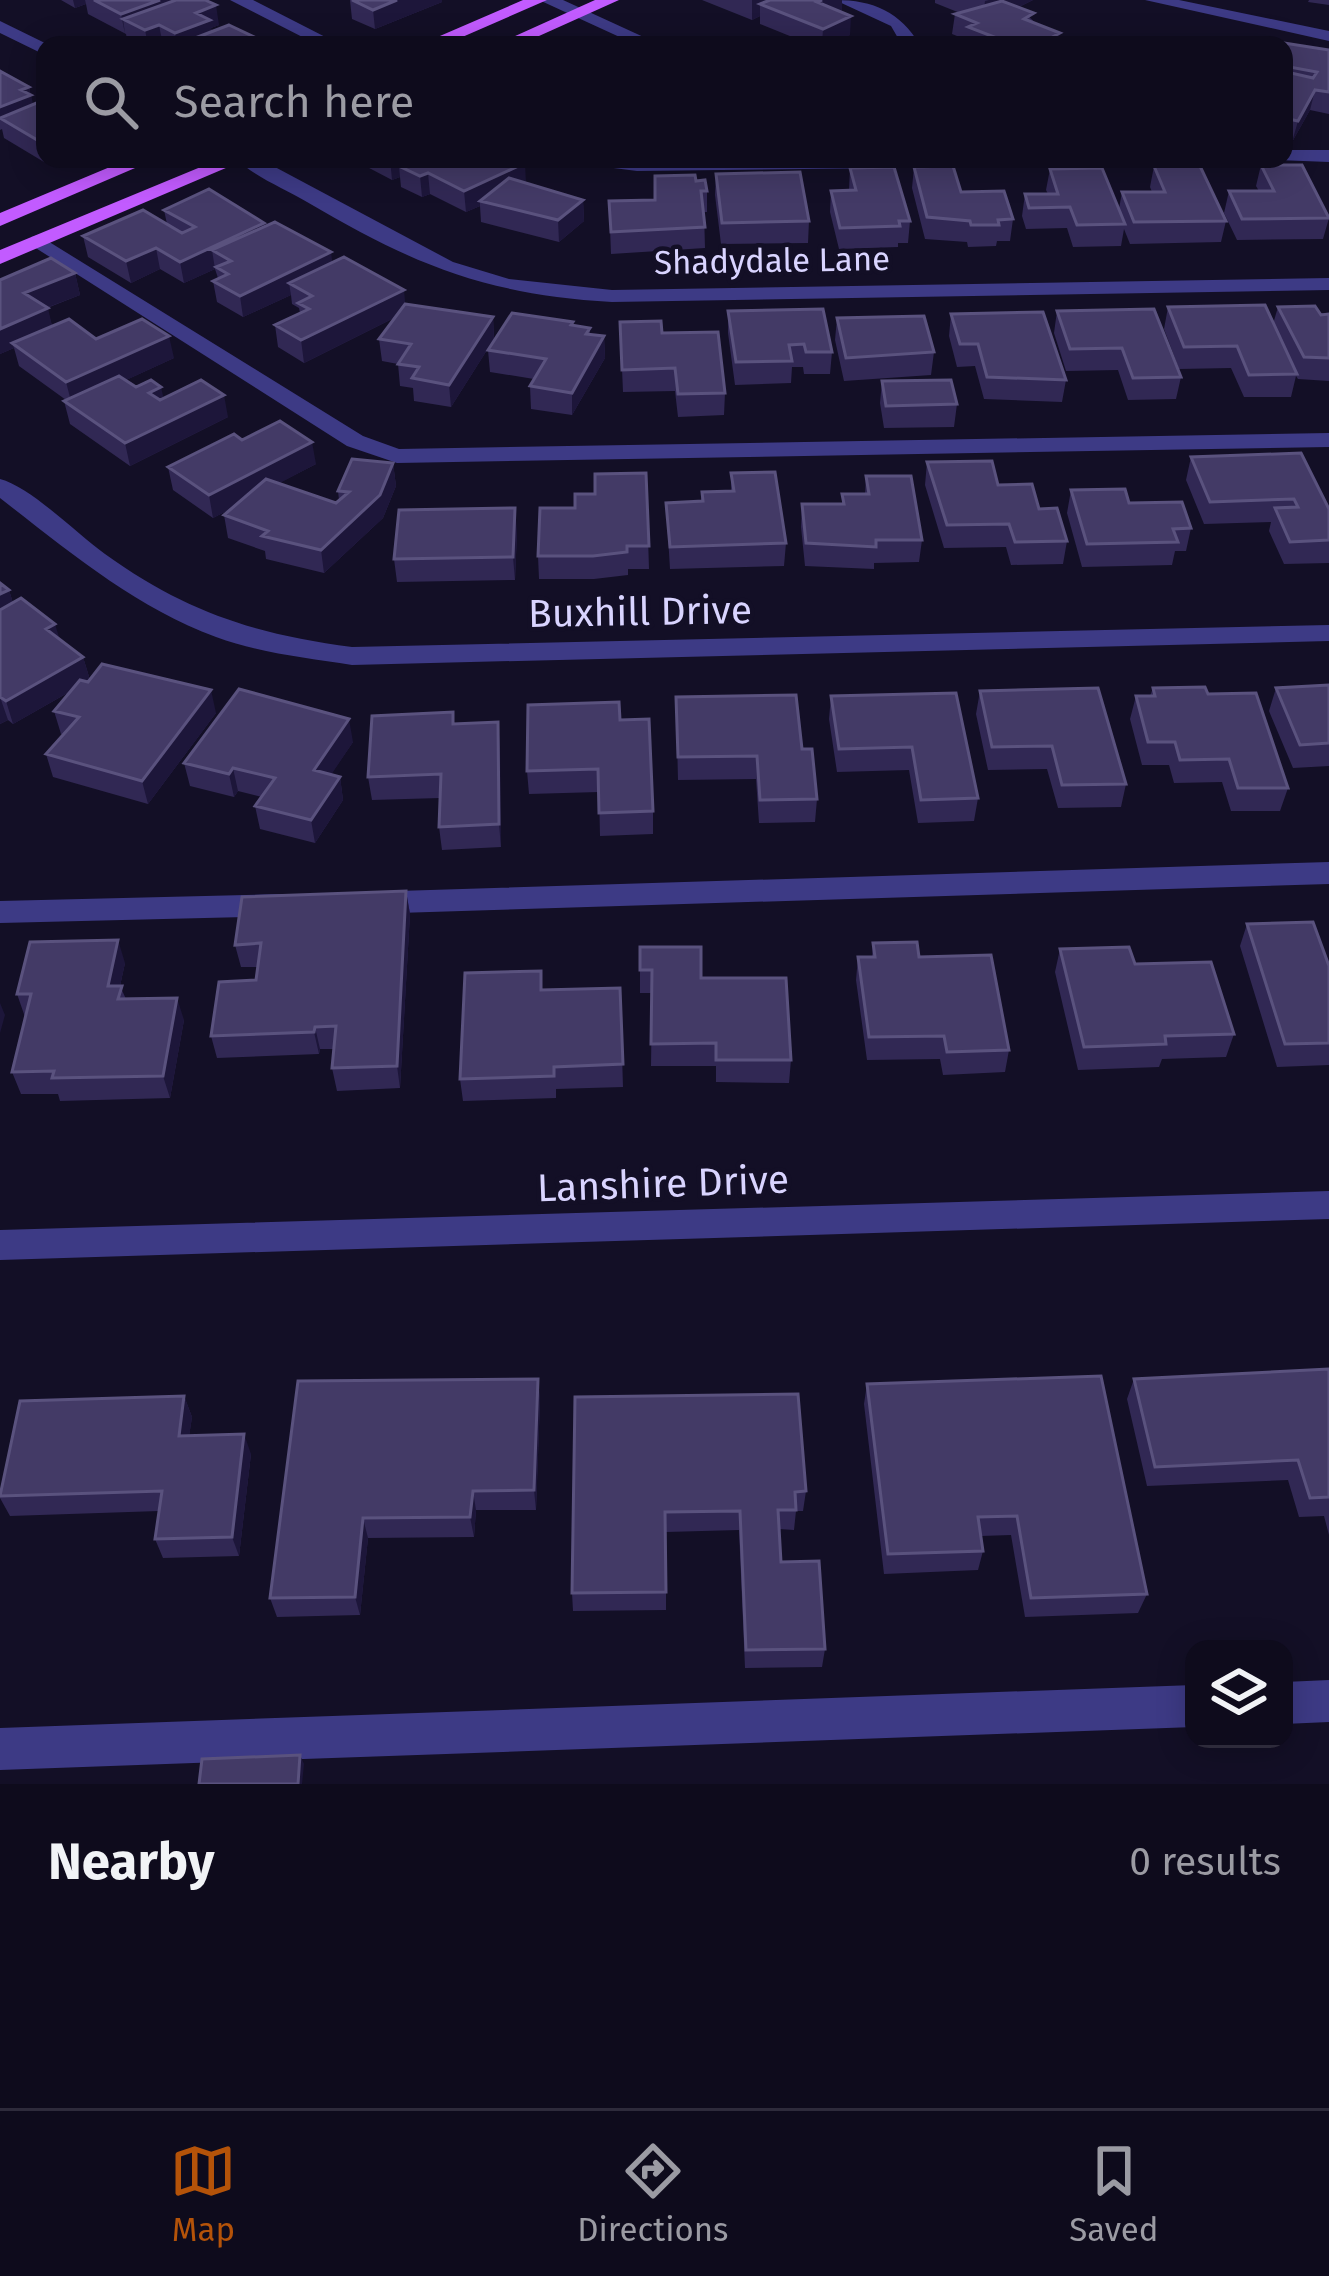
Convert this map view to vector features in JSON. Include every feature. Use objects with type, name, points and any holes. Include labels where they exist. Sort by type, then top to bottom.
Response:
[{"type":"main road","points":[[450,36],[538,0]]},
{"type":"main road","points":[[525,36],[610,0]]},
{"type":"main road","points":[[0,220],[124,168]]},
{"type":"main road","points":[[0,258],[215,168]]},
{"type":"street","points":[[239,0],[313,36]]},
{"type":"street","points":[[548,0],[631,36]]},
{"type":"street","points":[[844,0],[898,23],[905,36]]},
{"type":"street","points":[[1154,0],[1329,36]]},
{"type":"street","points":[[0,26],[36,45]]},
{"type":"street","points":[[1293,156],[1329,156]]},
{"type":"street","name":"Shadydale Lane","points":[[263,168],[433,260],[475,277],[537,291],[612,296],[1329,284]]},
{"type":"street","points":[[38,242],[355,441],[397,456],[1329,440]]},
{"type":"street","name":"Buxhill Drive","points":[[0,486],[122,579],[167,606],[224,631],[281,647],[352,656],[1329,633]]},
{"type":"street","points":[[0,912],[1329,873]]},
{"type":"street","name":"Lanshire Drive","points":[[0,1245],[1329,1205]]},
{"type":"street","points":[[1293,1703],[1329,1701]]},
{"type":"street","points":[[0,1749],[1185,1706]]},
{"type":"building","points":[[94,0],[160,0],[121,14]]},
{"type":"building","points":[[176,0],[216,5],[196,13],[210,20],[175,33],[159,25],[145,30],[123,19]]},
{"type":"building","points":[[352,0],[397,0],[373,10]]},
{"type":"building","points":[[822,0],[817,2],[851,16],[823,29],[760,4]]},
{"type":"building","points":[[1002,1],[1034,13],[1024,19],[1060,33],[992,36],[968,27],[977,23],[955,14]]},
{"type":"building","points":[[229,25],[252,36],[200,36]]},
{"type":"building","points":[[1293,44],[1329,50],[1329,92],[1315,90],[1298,121],[1293,120],[1293,73],[1313,78],[1317,72],[1293,68]]},
{"type":"building","points":[[0,71],[29,87],[21,90],[31,95],[0,107]]},
{"type":"building","points":[[36,103],[36,139],[0,118]]},
{"type":"building","points":[[1302,165],[1329,218],[1242,219],[1229,191],[1274,191],[1262,168]]},
{"type":"building","points":[[403,168],[514,168],[464,191],[428,173],[420,176]]},
{"type":"building","points":[[850,168],[894,168],[910,221],[899,221],[900,226],[840,228],[831,191],[856,190]]},
{"type":"building","points":[[914,168],[954,168],[961,192],[1004,191],[1013,219],[998,220],[999,225],[971,225],[970,221],[927,217]]},
{"type":"building","points":[[1102,168],[1125,224],[1077,225],[1070,207],[1029,208],[1025,194],[1058,194],[1050,169]]},
{"type":"building","points":[[1155,168],[1201,168],[1226,221],[1134,222],[1122,192],[1165,192]]},
{"type":"building","points":[[800,172],[809,221],[722,223],[716,174]]},
{"type":"building","points":[[695,175],[696,181],[705,180],[707,191],[701,191],[705,227],[611,232],[609,201],[655,200],[655,176]]},
{"type":"building","points":[[509,178],[583,200],[558,220],[480,201]]},
{"type":"building","points":[[209,189],[264,223],[180,262],[156,248],[126,261],[83,236],[143,210],[182,233],[195,227],[164,210]]},
{"type":"building","points":[[275,222],[331,252],[240,296],[213,281],[228,274],[216,267],[231,261],[212,250]]},
{"type":"building","points":[[344,257],[404,290],[301,340],[275,325],[309,309],[298,303],[312,296],[289,283]]},
{"type":"building","points":[[51,258],[75,273],[24,293],[48,308],[0,329],[0,280]]},
{"type":"building","points":[[405,304],[493,317],[449,385],[412,378],[419,367],[398,364],[411,344],[379,339]]},
{"type":"building","points":[[1265,305],[1297,374],[1249,375],[1237,346],[1184,347],[1168,307]]},
{"type":"building","points":[[1315,306],[1321,315],[1329,314],[1329,358],[1304,357],[1278,307]]},
{"type":"building","points":[[823,309],[832,352],[806,352],[804,344],[789,345],[792,361],[736,362],[728,311]]},
{"type":"building","points":[[1154,309],[1181,377],[1133,378],[1122,348],[1070,349],[1057,311]]},
{"type":"building","points":[[1043,312],[1066,380],[987,377],[978,344],[960,344],[951,314]]},
{"type":"building","points":[[512,313],[573,322],[571,325],[590,328],[586,334],[604,336],[572,393],[530,386],[546,359],[488,350]]},
{"type":"building","points":[[924,316],[934,352],[846,358],[837,318]]},
{"type":"building","points":[[69,319],[96,339],[142,319],[169,336],[66,382],[12,343]]},
{"type":"building","points":[[661,321],[662,333],[718,332],[725,393],[678,394],[675,368],[622,370],[620,322]]},
{"type":"building","points":[[119,376],[136,387],[151,380],[161,387],[149,393],[160,400],[201,380],[224,395],[125,443],[64,401]]},
{"type":"building","points":[[951,380],[957,404],[886,406],[882,381]]},
{"type":"building","points":[[280,421],[312,442],[209,495],[168,467],[234,434],[242,440]]},
{"type":"building","points":[[1301,453],[1329,509],[1329,540],[1290,542],[1275,508],[1298,507],[1294,499],[1210,502],[1191,457]]},
{"type":"building","points":[[352,459],[393,463],[380,495],[321,550],[262,536],[268,531],[224,515],[266,479],[336,503],[349,492],[338,491]]},
{"type":"building","points":[[992,461],[998,485],[1032,484],[1039,509],[1057,508],[1067,541],[1015,542],[1009,524],[947,525],[927,462]]},
{"type":"building","points":[[775,472],[786,543],[670,547],[666,503],[703,501],[702,492],[734,491],[731,473]]},
{"type":"building","points":[[646,473],[649,546],[627,546],[627,552],[593,556],[538,556],[540,508],[575,508],[575,494],[595,494],[595,474]]},
{"type":"building","points":[[866,476],[911,476],[922,540],[876,540],[876,547],[806,543],[802,504],[844,504],[842,494],[869,494]]},
{"type":"building","points":[[1125,489],[1129,503],[1182,502],[1191,528],[1173,529],[1178,542],[1087,544],[1071,490]]},
{"type":"building","points":[[515,508],[513,557],[394,559],[399,510]]},
{"type":"building","points":[[21,598],[55,624],[46,629],[83,657],[6,701],[0,697],[0,610]]},
{"type":"building","points":[[102,664],[211,690],[142,781],[46,754],[79,717],[54,711],[80,680],[88,682]]},
{"type":"building","points":[[1329,685],[1329,743],[1300,745],[1276,688]]},
{"type":"building","points":[[1205,687],[1208,694],[1256,693],[1288,788],[1238,788],[1229,759],[1180,760],[1175,742],[1148,742],[1136,696],[1155,696],[1153,688]]},
{"type":"building","points":[[1098,688],[1126,784],[1062,785],[1052,746],[992,747],[980,691]]},
{"type":"building","points":[[239,689],[349,719],[314,770],[340,777],[311,820],[255,806],[275,778],[184,763]]},
{"type":"building","points":[[956,693],[978,798],[921,800],[912,747],[839,749],[831,696]]},
{"type":"building","points":[[796,695],[802,749],[812,749],[817,799],[760,800],[757,756],[678,757],[676,697]]},
{"type":"building","points":[[619,702],[620,720],[649,719],[653,811],[599,813],[598,769],[527,771],[528,705]]},
{"type":"building","points":[[453,712],[453,724],[498,722],[499,824],[439,827],[441,774],[368,777],[372,716]]},
{"type":"building","points":[[406,891],[397,1066],[332,1068],[336,1026],[315,1027],[314,1032],[211,1036],[219,982],[256,980],[261,943],[235,945],[242,897]]},
{"type":"building","points":[[1313,922],[1329,966],[1329,1043],[1285,1044],[1247,924]]},
{"type":"building","points":[[118,940],[108,986],[122,986],[118,999],[177,998],[163,1076],[52,1078],[54,1071],[12,1072],[31,994],[17,994],[30,942]]},
{"type":"building","points":[[917,942],[919,957],[991,955],[1009,1050],[947,1052],[944,1036],[869,1037],[858,957],[875,957],[873,943]]},
{"type":"building","points":[[640,947],[701,947],[701,978],[786,978],[791,1060],[716,1060],[716,1043],[651,1044],[652,970],[640,970]]},
{"type":"building","points":[[1129,947],[1135,964],[1211,962],[1234,1034],[1165,1036],[1166,1044],[1084,1047],[1060,949]]},
{"type":"building","points":[[541,971],[541,990],[620,988],[623,1064],[554,1067],[554,1076],[460,1079],[465,973]]},
{"type":"building","points":[[1329,1369],[1329,1497],[1310,1498],[1298,1460],[1155,1467],[1134,1379]]},
{"type":"building","points":[[1101,1376],[1147,1594],[1031,1598],[1017,1516],[978,1517],[983,1551],[888,1554],[867,1384]]},
{"type":"building","points":[[538,1379],[534,1490],[473,1491],[470,1517],[363,1518],[355,1597],[270,1598],[298,1381]]},
{"type":"building","points":[[798,1394],[806,1491],[795,1492],[796,1510],[778,1510],[781,1562],[819,1561],[825,1649],[746,1650],[740,1511],[665,1512],[666,1592],[572,1593],[575,1397]]},
{"type":"building","points":[[184,1396],[179,1436],[244,1434],[232,1537],[155,1539],[162,1491],[0,1496],[20,1401]]},
{"type":"building","points":[[300,1755],[298,1784],[199,1784],[202,1759]]}]
